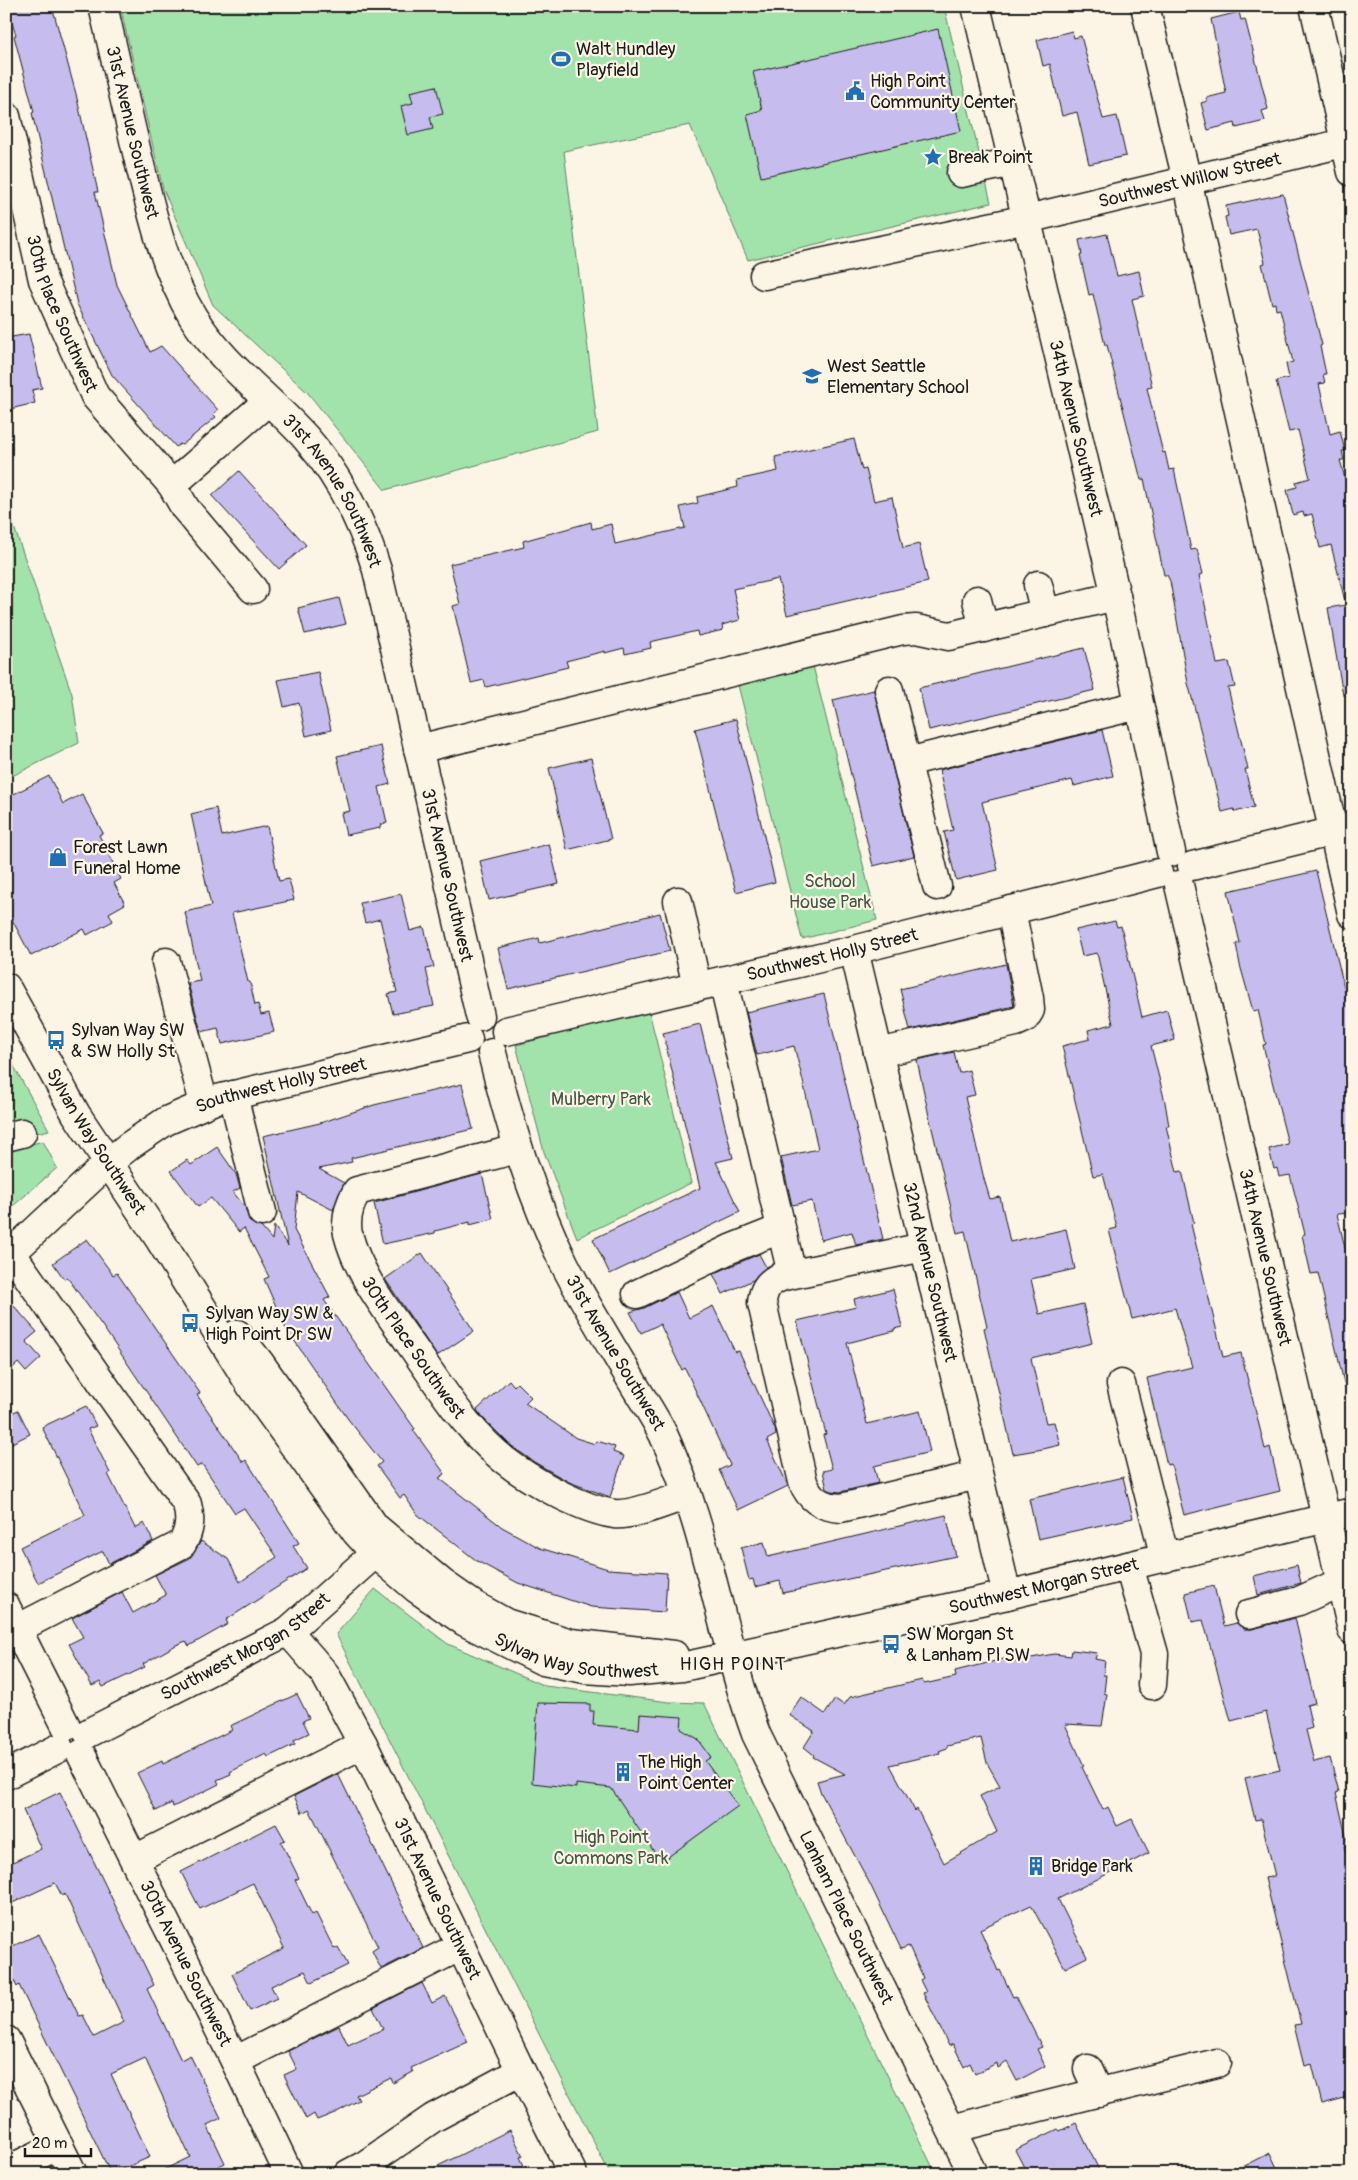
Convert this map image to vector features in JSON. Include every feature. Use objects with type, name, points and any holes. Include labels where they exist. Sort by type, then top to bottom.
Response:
[{"type":"street","name":"31st Avenue Southwest","points":[[103,6],[152,212],[165,256],[178,289],[194,318],[214,346],[306,439],[341,485],[355,508],[377,570],[418,748],[474,1028]]},
{"type":"street","name":"34th Avenue Southwest","points":[[976,6],[1116,596],[1175,869],[1326,1518],[1346,1581],[1352,1630]]},
{"type":"street","points":[[1145,6],[1343,829],[1352,914]]},
{"type":"street","points":[[1314,6],[1348,142],[1352,172]]},
{"type":"street","name":"30th Place Southwest","points":[[6,116],[43,280],[95,396],[172,485],[185,508],[253,589]]},
{"type":"street","name":"Southwest Willow Street","points":[[764,275],[1027,219],[1348,142]]},
{"type":"street","points":[[961,173],[1013,162]]},
{"type":"street","points":[[172,485],[268,401]]},
{"type":"street","points":[[1038,585],[1045,613]]},
{"type":"street","points":[[418,748],[904,630],[916,630],[949,636],[1116,596]]},
{"type":"street","points":[[977,600],[984,628]]},
{"type":"street","points":[[889,690],[938,886]]},
{"type":"street","points":[[907,762],[1139,705]]},
{"type":"street","name":"Southwest Holly Street","points":[[499,1042],[724,980],[854,950],[1175,869],[1343,829]]},
{"type":"street","points":[[678,901],[697,987]]},
{"type":"street","points":[[878,1053],[978,1032],[1025,1018],[1030,1010],[1029,998],[1011,910]]},
{"type":"street","name":"32nd Avenue Southwest","points":[[854,950],[1007,1596]]},
{"type":"street","points":[[166,962],[204,1103]]},
{"type":"street","points":[[724,980],[780,1229],[792,1274]]},
{"type":"street","name":"Sylvan Way Southwest","points":[[6,987],[76,1114],[160,1240],[253,1389],[351,1526],[382,1548],[417,1589],[465,1622],[543,1660],[585,1669],[629,1672],[682,1667],[733,1657]]},
{"type":"street","points":[[474,1028],[493,1016],[499,1020],[499,1042]]},
{"type":"street","name":"Southwest Holly Street","points":[[9,1256],[108,1163],[128,1146],[166,1121],[204,1103],[474,1028]]},
{"type":"street","name":"31st Avenue Southwest","points":[[499,1042],[518,1149],[541,1215],[565,1265],[662,1433],[687,1495],[702,1541],[733,1657]]},
{"type":"street","points":[[234,1095],[262,1212]]},
{"type":"street","name":"30th Place Southwest","points":[[518,1149],[357,1190],[349,1205],[348,1231],[367,1281],[461,1417],[480,1438],[515,1468],[565,1498],[615,1514],[633,1512],[687,1495]]},
{"type":"street","points":[[637,1294],[730,1249],[780,1229]]},
{"type":"street","points":[[924,1247],[776,1278],[770,1282],[763,1295],[762,1303],[802,1482],[813,1499],[821,1504],[841,1508],[978,1475]]},
{"type":"street","points":[[9,1256],[187,1504],[190,1515],[189,1532],[182,1544],[12,1618]]},
{"type":"street","points":[[1121,1384],[1164,1558]]},
{"type":"street","name":"Southwest Morgan Street","points":[[733,1657],[1007,1596],[1352,1512]]},
{"type":"street","name":"Southwest Morgan Street","points":[[6,1775],[288,1631],[382,1548]]},
{"type":"street","points":[[1129,1566],[1154,1654],[1152,1685]]},
{"type":"street","points":[[1249,1614],[1299,1601],[1346,1581]]},
{"type":"street","name":"30th Avenue Southwest","points":[[12,1618],[135,1859],[289,2174]]},
{"type":"street","name":"31st Avenue Southwest","points":[[288,1631],[325,1674],[363,1744],[521,2071],[573,2174]]},
{"type":"street","name":"Lanham Place Southwest","points":[[733,1657],[744,1702],[756,1734],[973,2174]]},
{"type":"street","points":[[135,1859],[363,1744]]},
{"type":"street","points":[[235,2061],[461,1946]]},
{"type":"street","points":[[6,2040],[73,2174]]},
{"type":"street","points":[[951,2129],[1172,2082],[1217,2063]]},
{"type":"street","points":[[1088,2068],[1108,2096]]},
{"type":"street","points":[[348,2174],[366,2165],[433,2118],[521,2071]]},
{"type":"street","points":[[6,2171],[59,2145]]},
{"type":"green space","points":[[120,6],[944,6],[991,203],[748,260],[690,125],[564,151],[598,432],[385,490],[308,393],[213,305],[163,189]]},
{"type":"green space","points":[[6,504],[72,694],[79,743],[6,779]]},
{"type":"green space","name":"School House Park","points":[[813,666],[877,920],[802,939],[738,685]]},
{"type":"green space","name":"Mulberry Park","points":[[649,1011],[691,1183],[577,1238],[544,1152],[516,1045]]},
{"type":"green space","points":[[6,1052],[49,1130],[6,1141]]},
{"type":"green space","points":[[43,1141],[57,1168],[6,1212],[6,1151]]},
{"type":"green space","name":"High Point Commons Park","points":[[375,1589],[448,1644],[545,1686],[669,1702],[704,1703],[936,2174],[610,2174],[336,1634]]},
{"type":"building","points":[[6,6],[52,6],[76,94],[98,192],[95,192],[117,285],[150,352],[161,346],[218,410],[213,414],[216,417],[182,445],[180,444],[176,447],[112,375],[77,304],[32,113],[34,112],[14,36],[16,35]]},
{"type":"building","points":[[1239,12],[1241,20],[1245,19],[1268,109],[1262,111],[1265,121],[1236,128],[1235,123],[1208,130],[1201,103],[1207,101],[1206,98],[1226,93],[1211,19]]},
{"type":"building","name":"High Point Community Center","points":[[938,29],[961,131],[761,177],[747,114],[762,110],[753,72]]},
{"type":"building","points":[[1072,31],[1074,38],[1081,36],[1103,119],[1117,116],[1126,156],[1089,164],[1077,112],[1062,116],[1050,64],[1043,66],[1037,40]]},
{"type":"building","points":[[436,86],[443,114],[430,117],[433,129],[408,135],[401,106],[413,103],[410,92]]},
{"type":"building","points":[[1283,194],[1322,345],[1320,346],[1326,374],[1323,374],[1325,383],[1319,384],[1330,434],[1340,431],[1345,451],[1342,451],[1344,460],[1340,460],[1352,504],[1352,600],[1345,601],[1331,545],[1320,548],[1312,514],[1304,516],[1303,512],[1293,515],[1287,490],[1297,487],[1296,482],[1310,478],[1298,430],[1289,432],[1276,381],[1289,378],[1286,364],[1293,362],[1280,309],[1276,310],[1275,303],[1272,304],[1262,264],[1265,263],[1257,229],[1229,235],[1225,217],[1228,216],[1226,206]]},
{"type":"building","points":[[1107,234],[1117,276],[1139,271],[1144,296],[1132,299],[1152,387],[1147,388],[1163,453],[1165,452],[1169,470],[1174,469],[1191,550],[1197,549],[1203,574],[1199,575],[1217,664],[1229,662],[1235,687],[1228,688],[1248,769],[1245,769],[1254,807],[1235,812],[1234,809],[1222,812],[1188,683],[1170,581],[1167,575],[1164,575],[1144,479],[1141,480],[1107,345],[1105,345],[1093,294],[1089,295],[1080,255],[1082,255],[1079,240]]},
{"type":"building","points":[[29,334],[42,388],[32,390],[35,403],[6,410],[6,338]]},
{"type":"building","points":[[854,439],[862,470],[866,469],[874,501],[892,497],[903,548],[919,544],[928,582],[787,615],[778,579],[733,589],[740,620],[722,625],[723,630],[698,636],[697,631],[650,642],[651,648],[625,654],[624,648],[605,653],[605,651],[566,661],[568,667],[486,687],[484,680],[471,683],[453,606],[460,604],[450,564],[524,547],[523,541],[591,522],[592,529],[611,524],[615,544],[685,528],[680,507],[698,503],[697,497],[738,487],[737,480],[778,471],[775,457]]},
{"type":"building","points":[[239,471],[306,545],[279,569],[212,496]]},
{"type":"building","points":[[339,598],[346,624],[305,634],[298,608]]},
{"type":"building","points":[[1352,604],[1352,694],[1343,695],[1328,608]]},
{"type":"building","points":[[1084,648],[1095,690],[929,730],[919,688]]},
{"type":"building","points":[[318,672],[331,730],[306,736],[299,703],[284,707],[278,680]]},
{"type":"building","points":[[874,690],[914,856],[873,866],[833,700]]},
{"type":"building","points":[[736,719],[775,882],[736,892],[695,729]]},
{"type":"building","points":[[1102,730],[1113,776],[1074,786],[1072,780],[982,802],[998,870],[956,880],[944,832],[953,830],[939,770]]},
{"type":"building","points":[[381,746],[390,784],[379,787],[387,823],[380,825],[380,828],[346,835],[341,813],[350,811],[337,756]]},
{"type":"building","points":[[591,758],[611,839],[567,850],[549,768]]},
{"type":"building","name":"Forest Lawn Funeral Home","points":[[49,776],[63,804],[82,794],[103,833],[99,835],[121,879],[114,883],[125,904],[109,913],[113,921],[87,935],[84,929],[31,956],[6,908],[6,798]]},
{"type":"building","points":[[216,808],[222,836],[267,826],[279,881],[289,879],[294,900],[232,913],[255,1005],[258,1004],[261,1015],[269,1013],[274,1032],[222,1044],[218,1028],[201,1032],[188,983],[200,981],[185,912],[211,906],[191,814]]},
{"type":"building","points":[[549,844],[559,884],[489,900],[480,861]]},
{"type":"building","points":[[1316,871],[1352,1020],[1352,1213],[1337,1214],[1352,1277],[1352,1386],[1345,1387],[1318,1273],[1311,1274],[1302,1235],[1305,1234],[1290,1175],[1279,1177],[1277,1168],[1274,1169],[1269,1149],[1288,1144],[1263,1045],[1266,1044],[1258,1010],[1253,1011],[1240,965],[1236,944],[1240,943],[1228,891]]},
{"type":"building","points":[[401,894],[410,931],[424,927],[434,967],[426,969],[434,1006],[393,1014],[388,994],[397,992],[380,919],[365,923],[360,903]]},
{"type":"building","points":[[660,913],[670,951],[508,989],[498,948],[539,938],[540,943]]},
{"type":"building","points":[[1115,921],[1117,927],[1121,926],[1142,1017],[1167,1010],[1175,1040],[1151,1046],[1165,1102],[1169,1126],[1166,1126],[1177,1172],[1182,1171],[1194,1223],[1191,1224],[1223,1357],[1241,1353],[1265,1449],[1270,1447],[1280,1491],[1184,1515],[1171,1464],[1167,1465],[1147,1378],[1192,1367],[1175,1308],[1132,1319],[1109,1230],[1117,1228],[1103,1174],[1093,1176],[1062,1046],[1090,1039],[1088,1030],[1113,1024],[1097,953],[1082,956],[1076,930]]},
{"type":"building","points":[[1006,964],[1014,1006],[910,1030],[900,989]]},
{"type":"building","points":[[824,994],[883,1239],[856,1245],[852,1232],[821,1240],[812,1201],[792,1205],[781,1157],[818,1149],[803,1081],[794,1046],[757,1055],[746,1012]]},
{"type":"building","points":[[700,1024],[733,1158],[716,1162],[740,1212],[610,1274],[593,1239],[700,1188],[663,1033]]},
{"type":"building","points":[[954,1052],[959,1073],[969,1070],[975,1095],[965,1097],[984,1179],[990,1199],[1000,1197],[1010,1242],[1066,1229],[1075,1269],[1031,1279],[1039,1314],[1083,1304],[1092,1343],[1031,1358],[1046,1423],[1054,1422],[1060,1445],[1013,1454],[984,1328],[987,1327],[965,1231],[957,1233],[917,1060]]},
{"type":"building","points":[[462,1084],[473,1129],[351,1158],[352,1162],[319,1169],[344,1183],[333,1210],[298,1192],[294,1230],[330,1297],[324,1300],[445,1474],[439,1478],[502,1527],[540,1548],[608,1569],[667,1573],[665,1612],[591,1607],[518,1583],[477,1561],[417,1514],[404,1495],[400,1498],[377,1466],[382,1462],[348,1419],[285,1327],[264,1279],[269,1277],[244,1228],[239,1232],[211,1198],[198,1207],[171,1171],[187,1160],[191,1165],[217,1147],[236,1174],[240,1188],[233,1192],[245,1207],[250,1222],[261,1227],[272,1240],[274,1226],[288,1246],[263,1136],[320,1123],[374,1105]]},
{"type":"building","points":[[482,1174],[493,1219],[470,1225],[470,1222],[435,1231],[435,1233],[383,1244],[374,1203]]},
{"type":"building","points":[[87,1239],[113,1275],[117,1273],[200,1393],[197,1395],[243,1462],[246,1460],[299,1543],[293,1546],[307,1568],[226,1620],[228,1624],[189,1646],[186,1641],[176,1645],[143,1664],[145,1667],[103,1687],[100,1682],[92,1686],[69,1644],[83,1637],[72,1618],[122,1592],[133,1613],[166,1595],[155,1575],[190,1558],[201,1541],[228,1559],[240,1582],[277,1557],[244,1508],[235,1513],[202,1464],[197,1467],[103,1327],[67,1277],[64,1279],[53,1263]]},
{"type":"building","points":[[422,1253],[474,1331],[437,1356],[385,1279]]},
{"type":"building","points":[[759,1254],[766,1267],[753,1280],[723,1294],[713,1274]]},
{"type":"building","points":[[893,1289],[902,1327],[894,1329],[894,1331],[847,1343],[867,1424],[920,1411],[930,1452],[874,1466],[878,1483],[840,1492],[832,1491],[827,1489],[823,1471],[832,1469],[823,1435],[826,1434],[797,1321],[856,1307],[854,1299]]},
{"type":"building","points":[[677,1292],[689,1318],[713,1306],[735,1352],[739,1351],[775,1429],[776,1435],[767,1440],[788,1486],[738,1510],[719,1470],[730,1465],[685,1368],[682,1370],[660,1324],[641,1333],[630,1312],[644,1308]]},
{"type":"building","points":[[6,1297],[37,1332],[26,1341],[41,1358],[26,1372],[18,1363],[6,1374]]},
{"type":"building","points":[[509,1380],[514,1386],[517,1383],[531,1397],[525,1403],[576,1438],[595,1444],[597,1441],[615,1447],[613,1452],[624,1456],[610,1497],[569,1482],[534,1462],[509,1444],[482,1417],[477,1410]]},
{"type":"building","points":[[86,1406],[96,1426],[88,1429],[110,1473],[108,1474],[135,1528],[144,1523],[153,1541],[109,1564],[103,1551],[38,1583],[20,1547],[85,1515],[42,1427]]},
{"type":"building","points":[[18,1410],[30,1434],[6,1446],[6,1416]]},
{"type":"building","points":[[1123,1477],[1133,1518],[1038,1539],[1029,1499]]},
{"type":"building","points":[[946,1515],[956,1556],[783,1593],[780,1581],[755,1587],[753,1579],[749,1580],[741,1548],[764,1542],[768,1557]]},
{"type":"building","points":[[1297,1565],[1301,1583],[1258,1595],[1254,1576]]},
{"type":"building","points":[[1214,1586],[1224,1626],[1237,1623],[1244,1629],[1252,1629],[1295,1618],[1315,1703],[1307,1705],[1312,1728],[1306,1730],[1314,1762],[1330,1758],[1339,1792],[1336,1793],[1348,1845],[1344,1846],[1352,1875],[1352,2096],[1322,2104],[1312,2064],[1304,2066],[1294,2025],[1301,2024],[1265,1878],[1275,1876],[1261,1819],[1255,1820],[1245,1778],[1280,1770],[1266,1712],[1231,1721],[1203,1620],[1192,1622],[1185,1593]]},
{"type":"building","name":"Bridge Park","points":[[1072,1650],[1097,1653],[1095,1659],[1105,1661],[1103,1675],[1106,1675],[1104,1693],[1107,1694],[1102,1726],[1065,1724],[1084,1766],[1082,1767],[1103,1810],[1108,1807],[1117,1826],[1132,1819],[1149,1853],[1058,1899],[1087,1957],[1065,1968],[1031,1905],[980,1929],[998,1971],[1000,1970],[1013,1997],[1016,1996],[1042,2047],[1037,2049],[1045,2066],[1017,2081],[1007,2062],[998,2068],[997,2063],[975,2074],[970,2063],[964,2067],[953,2044],[949,2046],[923,1993],[926,1992],[920,1980],[923,1978],[909,1946],[901,1949],[870,1884],[821,1793],[817,1781],[845,1774],[813,1757],[814,1755],[804,1747],[814,1731],[789,1715],[801,1697],[825,1714],[835,1699],[844,1705],[850,1697],[922,1680],[924,1684],[956,1677],[955,1671],[1008,1658],[1009,1662],[1054,1654],[1071,1656]],"holes":[[[981,1738],[987,1763],[1000,1786],[980,1796],[997,1832],[944,1863],[917,1809],[915,1811],[890,1765],[940,1753],[939,1751],[947,1748],[947,1746]]]},
{"type":"building","points":[[297,1694],[309,1718],[303,1721],[309,1733],[294,1740],[295,1744],[268,1757],[266,1754],[230,1772],[231,1774],[217,1780],[219,1784],[173,1807],[172,1803],[156,1811],[137,1773],[162,1761],[163,1764],[232,1730],[230,1726]]},
{"type":"building","name":"The High Point Center","points":[[538,1703],[590,1704],[590,1711],[594,1711],[593,1725],[639,1729],[640,1714],[682,1717],[681,1729],[698,1739],[711,1757],[705,1761],[738,1806],[661,1862],[611,1788],[576,1784],[576,1788],[532,1783]]},
{"type":"building","points":[[338,1774],[423,1948],[381,1969],[372,1951],[378,1947],[309,1809],[302,1813],[294,1796]]},
{"type":"building","points":[[60,1792],[154,1985],[147,1989],[181,2060],[190,2055],[221,2118],[207,2125],[225,2163],[203,2174],[155,2174],[190,2157],[145,2058],[111,2074],[150,2157],[111,2174],[19,1985],[17,1987],[6,1964],[6,1949],[39,1934],[79,2016],[83,2015],[94,2037],[124,2022],[65,1894],[62,1896],[55,1883],[6,1906],[6,1865],[41,1849],[23,1810]]},
{"type":"building","points":[[276,1824],[285,1840],[281,1842],[299,1878],[295,1880],[312,1915],[316,1913],[334,1949],[338,1947],[348,1965],[311,1983],[305,1971],[271,1986],[277,1998],[250,2011],[232,1974],[284,1948],[253,1883],[200,1909],[181,1872]]},
{"type":"building","points":[[422,1983],[432,2003],[445,1996],[468,2042],[411,2068],[413,2072],[393,2083],[391,2078],[356,2095],[359,2100],[337,2112],[317,2120],[314,2114],[306,2119],[284,2075],[297,2069],[288,2051],[339,2026],[348,2045],[383,2029],[373,2008]]},
{"type":"building","points":[[1076,2123],[1101,2174],[1030,2174],[1027,2168],[1025,2169],[1015,2150],[1058,2129],[1060,2131]]},
{"type":"building","points":[[510,2130],[523,2156],[520,2157],[525,2168],[514,2174],[422,2174]]},
{"type":"building","points":[[1270,2153],[1280,2174],[1229,2174]]},
{"type":"place","name":"Walt Hundley Playfield","points":[[561,59]]},
{"type":"place","name":"High Point Community Center","points":[[855,91]]},
{"type":"place","name":"Break Point","points":[[933,157]]},
{"type":"place","name":"West Seattle Elementary School","points":[[812,376]]},
{"type":"place","name":"Forest Lawn Funeral Home","points":[[58,857]]},
{"type":"place","name":"Sylvan Way SW & SW Holly St","points":[[56,1040]]},
{"type":"place","name":"Sylvan Way SW & High Point Dr SW","points":[[190,1323]]},
{"type":"place","name":"SW Morgan St & Lanham Pl SW","points":[[891,1644]]},
{"type":"place","name":"The High Point Center","points":[[623,1772]]},
{"type":"place","name":"Bridge Park","points":[[1036,1866]]},
{"type":"district","name":"HIGH POINT","points":[[733,1664]]}]
